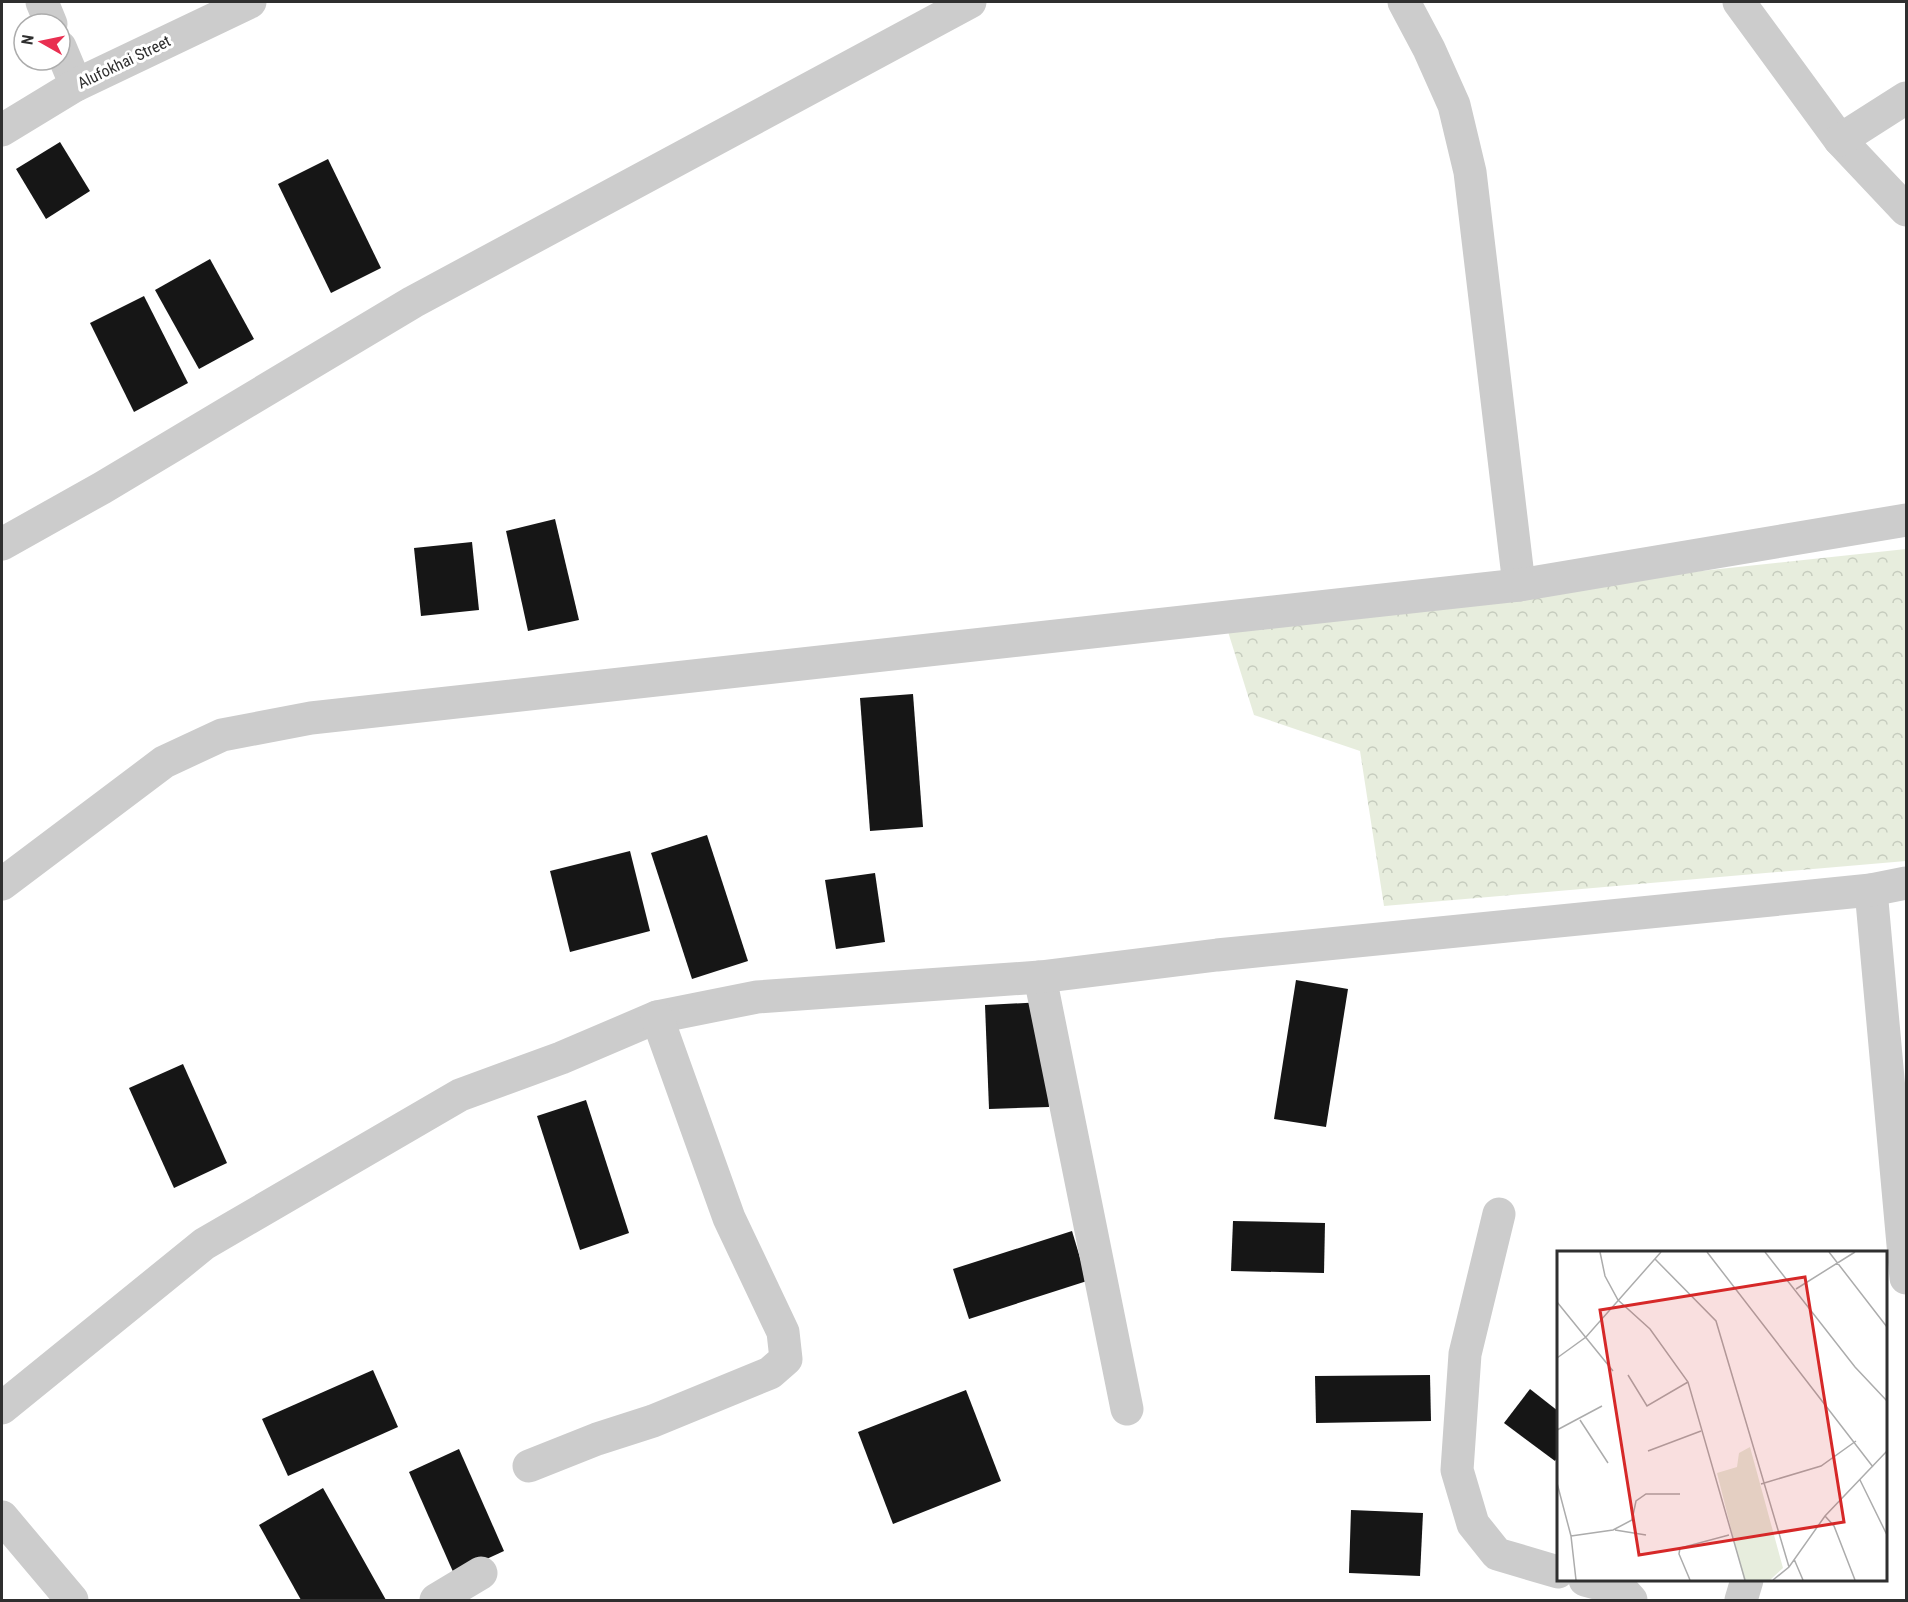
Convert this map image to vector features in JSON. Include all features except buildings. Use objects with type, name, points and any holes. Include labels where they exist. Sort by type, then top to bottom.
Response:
[{"type":"street","name":"Alufokhai Street","points":[[2,130],[76,85],[250,2]]},
{"type":"street","points":[[2,544],[102,488],[413,302],[970,2]]},
{"type":"street","points":[[1404,2],[1429,49],[1454,105],[1470,172],[1520,585]]},
{"type":"street","points":[[1739,2],[1840,140],[1906,210]]},
{"type":"street","points":[[71,72],[76,85]]},
{"type":"street","points":[[1840,140],[1906,98]]},
{"type":"street","points":[[2,884],[164,762],[222,735],[311,718],[1520,585],[1906,520]]},
{"type":"street","points":[[2,1408],[204,1244],[460,1095],[561,1058],[657,1017],[757,997],[1040,977],[1217,955],[1871,890],[1906,883]]},
{"type":"street","points":[[1871,890],[1906,1278]]},
{"type":"street","points":[[1040,977],[1127,1408]]},
{"type":"street","points":[[529,1467],[597,1438],[653,1421],[770,1373],[786,1359],[783,1332],[729,1218],[657,1017]]},
{"type":"street","points":[[1500,1214],[1465,1354],[1457,1470],[1473,1524],[1497,1554],[1557,1572]]},
{"type":"street","points":[[2,1517],[72,1600]]},
{"type":"street","points":[[436,1600],[481,1573]]},
{"type":"street","points":[[1589,1581],[1622,1590],[1631,1600]]},
{"type":"street","points":[[1741,1600],[1747,1581]]},
{"type":"green space","points":[[1906,549],[1906,861],[1384,906],[1360,751],[1254,715],[1225,622]]}]
